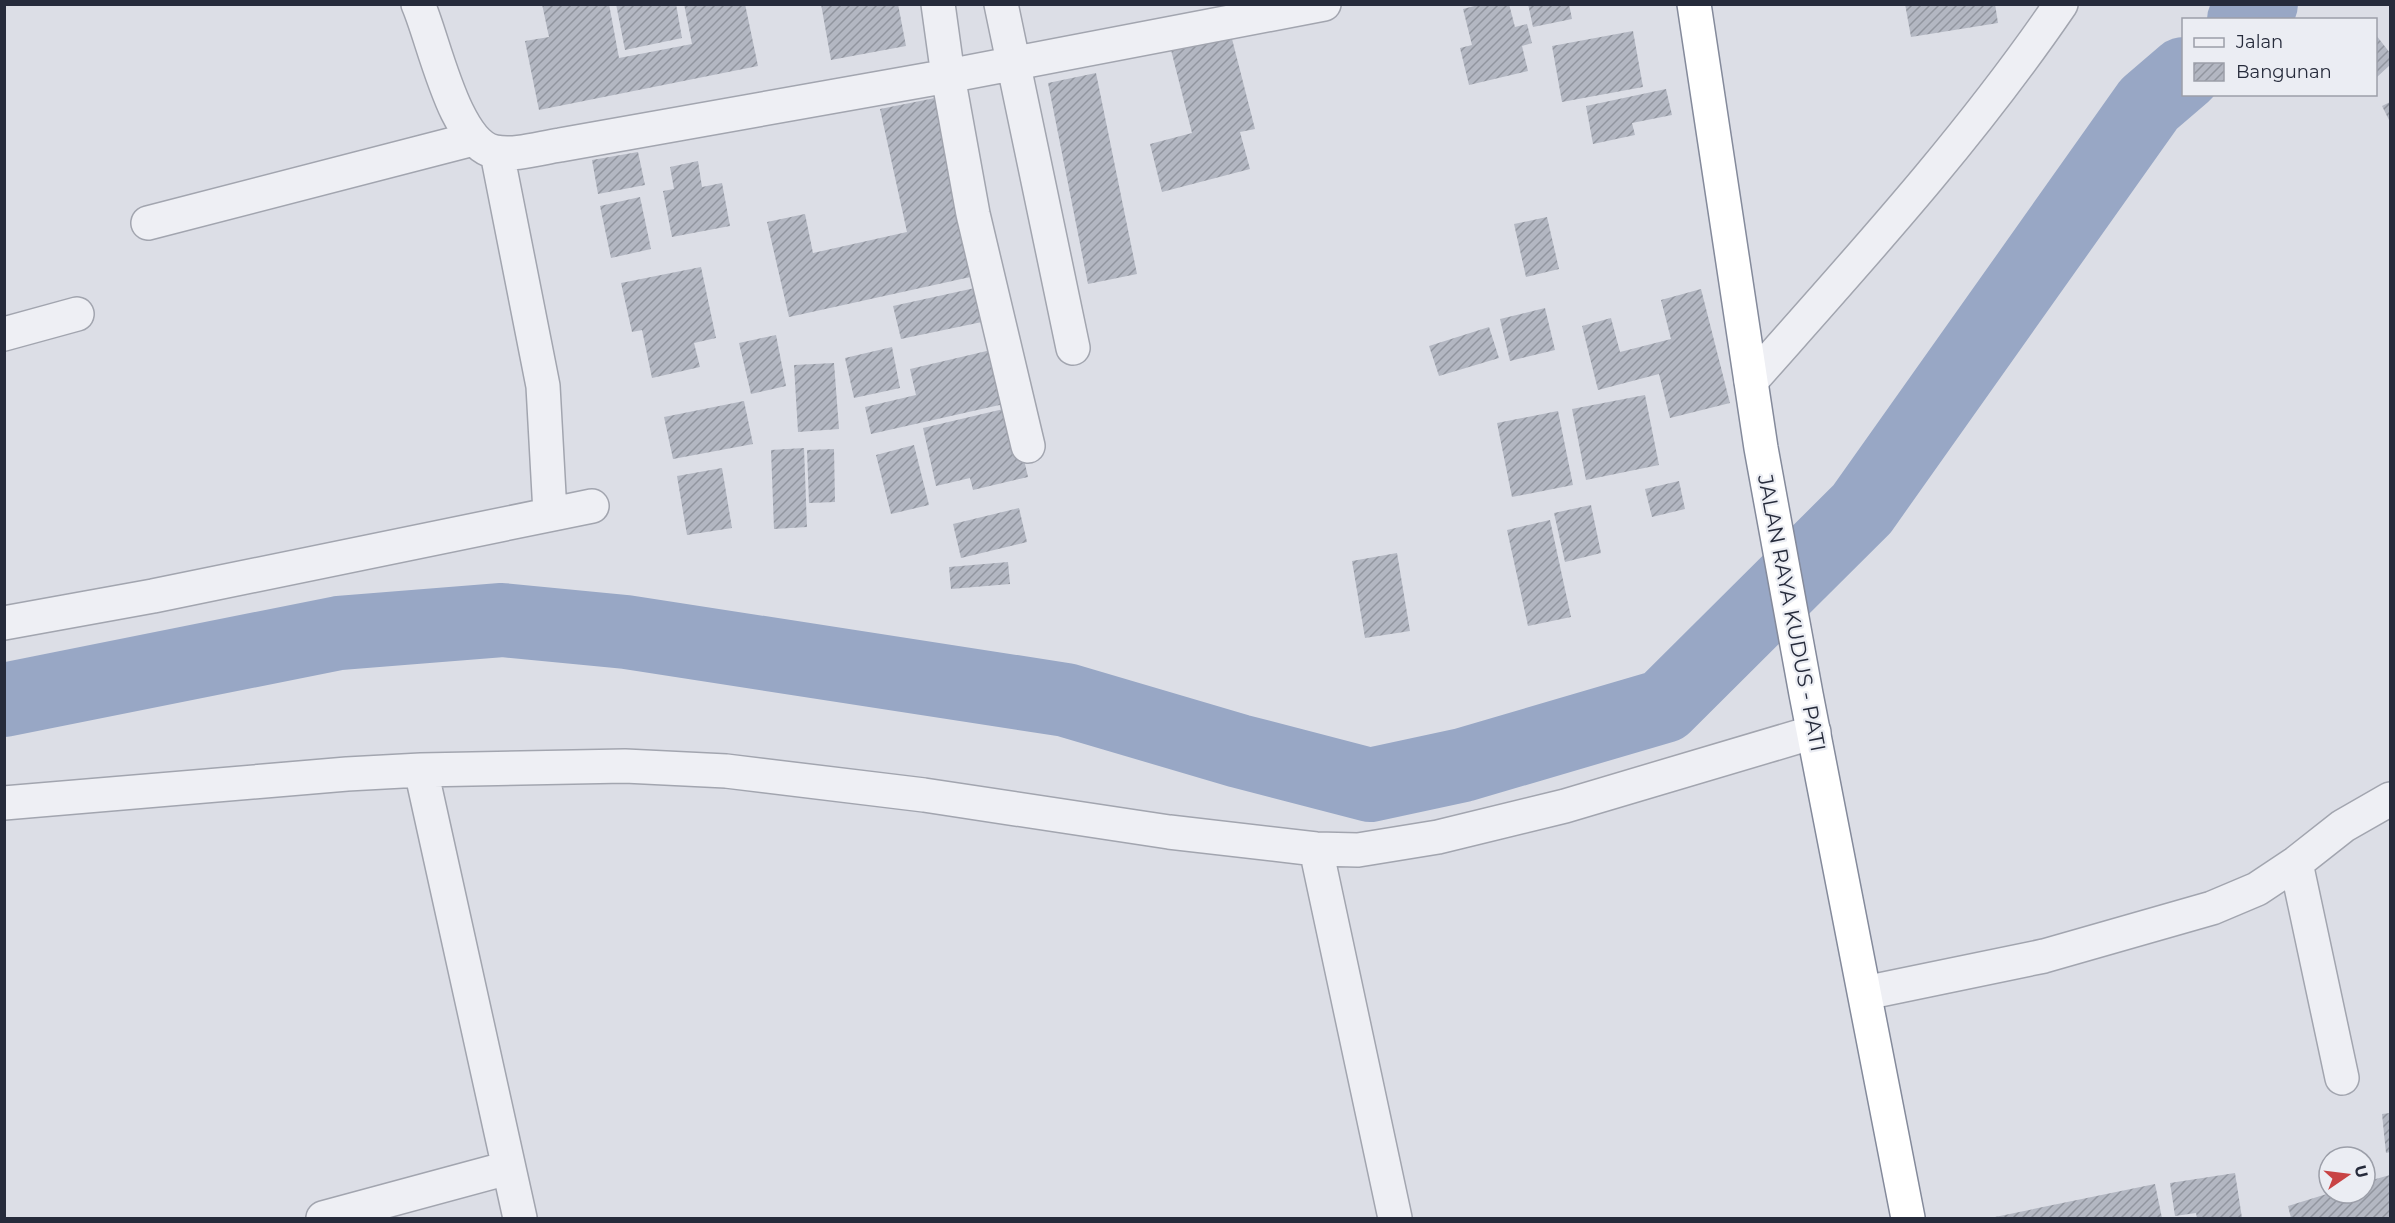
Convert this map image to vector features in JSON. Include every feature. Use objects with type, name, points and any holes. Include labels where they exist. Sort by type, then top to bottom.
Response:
[{"type":"highway","name":"JALAN RAYA KUDUS - PATI","points":[[1694,4],[1761,448],[1806,694],[1908,1218]]},
{"type":"street","points":[[418,4],[450,95],[485,146],[543,386],[550,513]]},
{"type":"street","points":[[938,4],[980,69],[1072,348]]},
{"type":"street","points":[[1001,4],[980,69],[973,214],[1028,446]]},
{"type":"street","points":[[148,223],[485,146],[560,145],[1324,4]]},
{"type":"street","points":[[1751,381],[1898,214],[1978,118],[2061,4]]},
{"type":"street","points":[[4,334],[77,314]]},
{"type":"street","points":[[4,623],[153,596],[592,506]]},
{"type":"street","points":[[4,803],[347,774],[422,770],[625,766],[726,771],[924,795],[1169,832],[1316,849],[1358,850],[1438,837],[1565,806],[1814,732]]},
{"type":"street","points":[[422,770],[520,1218]]},
{"type":"street","points":[[1865,993],[2044,956],[2212,908],[2257,889],[2296,863],[2343,826],[2391,799]]},
{"type":"street","points":[[1316,849],[1395,1218]]},
{"type":"street","points":[[2296,863],[2342,1078]]},
{"type":"street","points":[[323,1218],[508,1168]]},
{"type":"building","points":[[542,4],[609,4],[619,58],[692,44],[684,4],[745,4],[758,66],[539,110],[525,41],[549,37]]},
{"type":"building","points":[[616,4],[676,4],[682,38],[625,50]]},
{"type":"building","points":[[821,4],[898,4],[906,46],[831,60]]},
{"type":"building","points":[[1482,4],[1509,4],[1515,27],[1527,24],[1532,43],[1522,46],[1528,71],[1469,85],[1460,48],[1472,45],[1463,9]]},
{"type":"building","points":[[1528,4],[1569,4],[1572,19],[1533,27]]},
{"type":"building","points":[[1905,4],[1995,4],[1998,23],[1911,37]]},
{"type":"building","points":[[1230,31],[1255,129],[1240,132],[1250,169],[1162,192],[1150,144],[1192,133],[1170,46]]},
{"type":"building","points":[[1633,31],[1643,87],[1562,102],[1552,46]]},
{"type":"building","points":[[2377,36],[2390,53],[2390,65],[2377,77]]},
{"type":"building","points":[[1096,73],[1137,274],[1088,284],[1048,83]]},
{"type":"building","points":[[1666,89],[1672,115],[1632,123],[1635,135],[1593,144],[1586,106]]},
{"type":"building","points":[[935,98],[975,276],[789,317],[767,222],[805,214],[813,253],[907,232],[880,109]]},
{"type":"building","points":[[2390,102],[2390,122],[2382,106]]},
{"type":"building","points":[[638,152],[645,185],[598,194],[592,160]]},
{"type":"building","points":[[698,161],[702,187],[722,183],[730,226],[672,237],[663,191],[674,189],[670,167]]},
{"type":"building","points":[[640,197],[651,249],[611,258],[600,206]]},
{"type":"building","points":[[1547,217],[1559,269],[1526,277],[1514,224]]},
{"type":"building","points":[[701,267],[716,338],[694,343],[700,367],[652,378],[642,330],[632,332],[621,283]]},
{"type":"building","points":[[975,288],[982,322],[901,339],[893,306]]},
{"type":"building","points":[[1701,289],[1730,403],[1670,418],[1659,374],[1598,390],[1582,326],[1611,318],[1620,352],[1671,339],[1661,300]]},
{"type":"building","points":[[1545,308],[1555,350],[1510,361],[1500,319]]},
{"type":"building","points":[[1489,327],[1499,358],[1439,376],[1429,346]]},
{"type":"building","points":[[776,335],[786,386],[751,394],[739,343]]},
{"type":"building","points":[[892,347],[900,388],[854,398],[845,358]]},
{"type":"building","points":[[991,350],[1004,404],[871,434],[865,407],[916,395],[910,369]]},
{"type":"building","points":[[834,363],[839,429],[798,432],[794,365]]},
{"type":"building","points":[[1645,395],[1659,465],[1586,480],[1572,409]]},
{"type":"building","points":[[744,401],[753,444],[673,459],[664,417]]},
{"type":"building","points":[[1012,407],[1028,477],[973,490],[970,478],[936,486],[923,428]]},
{"type":"building","points":[[1558,411],[1573,485],[1512,497],[1497,423]]},
{"type":"building","points":[[914,445],[929,505],[891,514],[876,455]]},
{"type":"building","points":[[804,448],[807,527],[774,529],[771,450]]},
{"type":"building","points":[[834,449],[835,502],[809,503],[807,450]]},
{"type":"building","points":[[722,468],[732,528],[687,535],[677,476]]},
{"type":"building","points":[[1679,481],[1685,509],[1652,517],[1645,489]]},
{"type":"building","points":[[1591,505],[1601,553],[1565,562],[1554,513]]},
{"type":"building","points":[[1019,508],[1027,542],[961,558],[953,524]]},
{"type":"building","points":[[1550,520],[1571,617],[1528,626],[1507,530]]},
{"type":"building","points":[[1397,553],[1410,631],[1365,638],[1352,561]]},
{"type":"building","points":[[1008,562],[1010,584],[951,589],[949,567]]},
{"type":"building","points":[[2390,1113],[2390,1152],[2386,1153],[2382,1114]]},
{"type":"building","points":[[2235,1173],[2242,1218],[2197,1218],[2196,1213],[2175,1216],[2170,1183]]},
{"type":"building","points":[[2390,1175],[2390,1218],[2291,1218],[2288,1206],[2317,1197],[2317,1205],[2377,1205],[2377,1179]]},
{"type":"building","points":[[2155,1184],[2162,1218],[1995,1217]]},
{"type":"waterway","points":[[2246,18],[2261,4]]},
{"type":"waterway","points":[[4,700],[339,633],[502,620],[626,632],[1066,700],[1239,751],[1370,785],[1463,765],[1664,706],[1862,509],[2149,104],[2182,76]]}]
